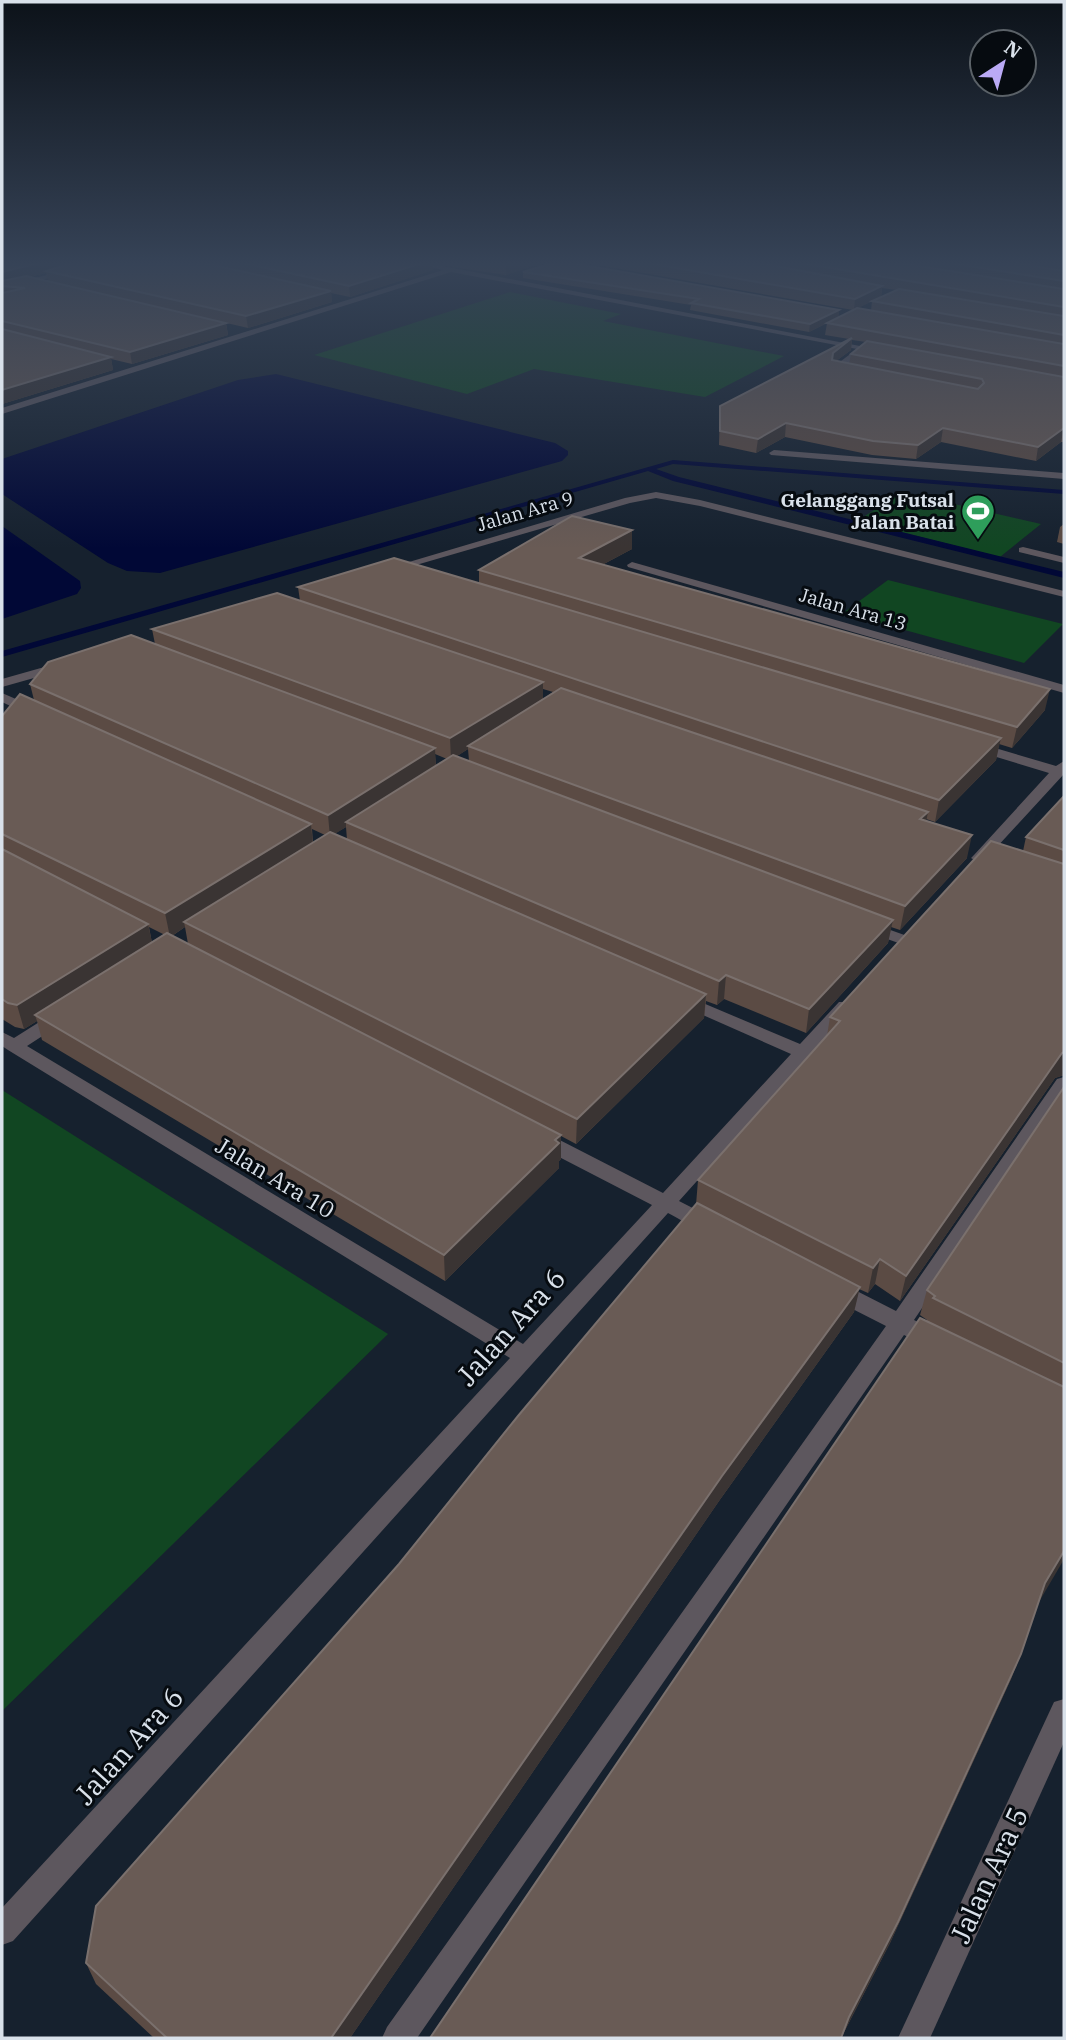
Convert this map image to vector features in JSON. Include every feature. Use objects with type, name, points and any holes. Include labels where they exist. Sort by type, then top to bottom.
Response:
[{"type":"street","points":[[2,411],[170,358]]},
{"type":"street","points":[[850,358],[836,369],[856,372]]},
{"type":"street","points":[[106,363],[133,370]]},
{"type":"street","points":[[774,453],[1064,476]]},
{"type":"street","name":"Jalan Ara 9","points":[[418,577],[384,571],[628,500],[656,495],[700,503],[1064,594]]},
{"type":"street","points":[[1024,550],[1064,560]]},
{"type":"street","name":"Jalan Ara 13","points":[[632,565],[1064,689]]},
{"type":"street","points":[[2,683],[78,661]]},
{"type":"street","points":[[2,697],[52,720]]},
{"type":"street","points":[[965,743],[1062,768],[965,874]]},
{"type":"street","points":[[852,921],[904,940]]},
{"type":"street","points":[[886,961],[922,921]]},
{"type":"street","name":"Jalan Ara 6","points":[[2,1930],[858,991]]},
{"type":"street","points":[[675,996],[803,1052]]},
{"type":"street","points":[[8,1042],[70,1010]]},
{"type":"street","name":"Jalan Ara 10","points":[[8,1042],[525,1356]]},
{"type":"street","points":[[398,2038],[900,1323],[1064,1083]]},
{"type":"street","points":[[529,1132],[727,1235]]},
{"type":"street","points":[[814,1279],[947,1347]]},
{"type":"street","name":"Jalan Ara 5","points":[[914,2038],[1064,1712]]},
{"type":"green space","points":[[327,358],[780,358],[705,397],[534,369],[467,394]]},
{"type":"green space","name":"Gelanggang Futsal Jalan Batai","points":[[902,492],[1041,524],[1000,557],[857,521]]},
{"type":"green space","points":[[888,580],[1063,624],[1024,663],[843,613]]},
{"type":"green space","points":[[2,1090],[388,1334],[2,1711]]},
{"type":"shaded area","points":[[276,374],[555,443],[568,451],[568,455],[562,461],[160,573],[127,571],[108,563],[2,494],[2,459],[238,380]]},
{"type":"shaded area","points":[[2,526],[80,581],[81,588],[77,594],[2,619]]},
{"type":"building","points":[[2,358],[107,358],[2,390]]},
{"type":"building","points":[[813,358],[832,358],[978,389],[984,383],[982,379],[873,358],[961,358],[1064,377],[1064,428],[1038,447],[943,428],[918,445],[873,441],[786,423],[758,439],[720,431],[720,406]]},
{"type":"building","points":[[1021,358],[1064,358],[1064,366]]},
{"type":"building","points":[[572,516],[632,530],[579,558],[1050,689],[1017,727],[479,570]]},
{"type":"building","points":[[394,558],[1001,738],[939,800],[298,587]]},
{"type":"building","points":[[277,593],[543,682],[450,738],[152,629]]},
{"type":"building","points":[[131,635],[435,748],[328,815],[30,684],[48,662]]},
{"type":"building","points":[[561,688],[928,812],[920,819],[972,835],[905,906],[468,746]]},
{"type":"building","points":[[20,694],[311,824],[165,913],[2,834],[2,716]]},
{"type":"building","points":[[453,755],[893,920],[809,1009],[726,975],[719,981],[346,822]]},
{"type":"building","points":[[1064,796],[1064,850],[1026,837]]},
{"type":"building","points":[[330,832],[706,994],[577,1119],[184,922]]},
{"type":"building","points":[[991,841],[1064,864],[1064,1052],[906,1276],[880,1259],[873,1268],[698,1180],[840,1021],[830,1017]]},
{"type":"building","points":[[2,849],[148,924],[17,1005],[8,1003],[2,999]]},
{"type":"building","points":[[167,933],[561,1135],[555,1140],[559,1143],[444,1255],[35,1015]]},
{"type":"building","points":[[1064,1087],[1064,1363],[933,1298],[935,1296],[927,1290]]},
{"type":"building","points":[[697,1203],[860,1287],[722,1476],[331,2038],[167,2038],[86,1963],[96,1906],[399,1564],[518,1416]]},
{"type":"building","points":[[920,1318],[1064,1387],[1064,1551],[1045,1583],[1021,1654],[898,1922],[841,2038],[430,2038]]},
{"type":"waterway","points":[[2,654],[673,462],[1064,492]]},
{"type":"waterway","points":[[649,469],[676,479],[1064,575]]},
{"type":"place","name":"Gelanggang Futsal Jalan Batai","points":[[978,541]]}]
